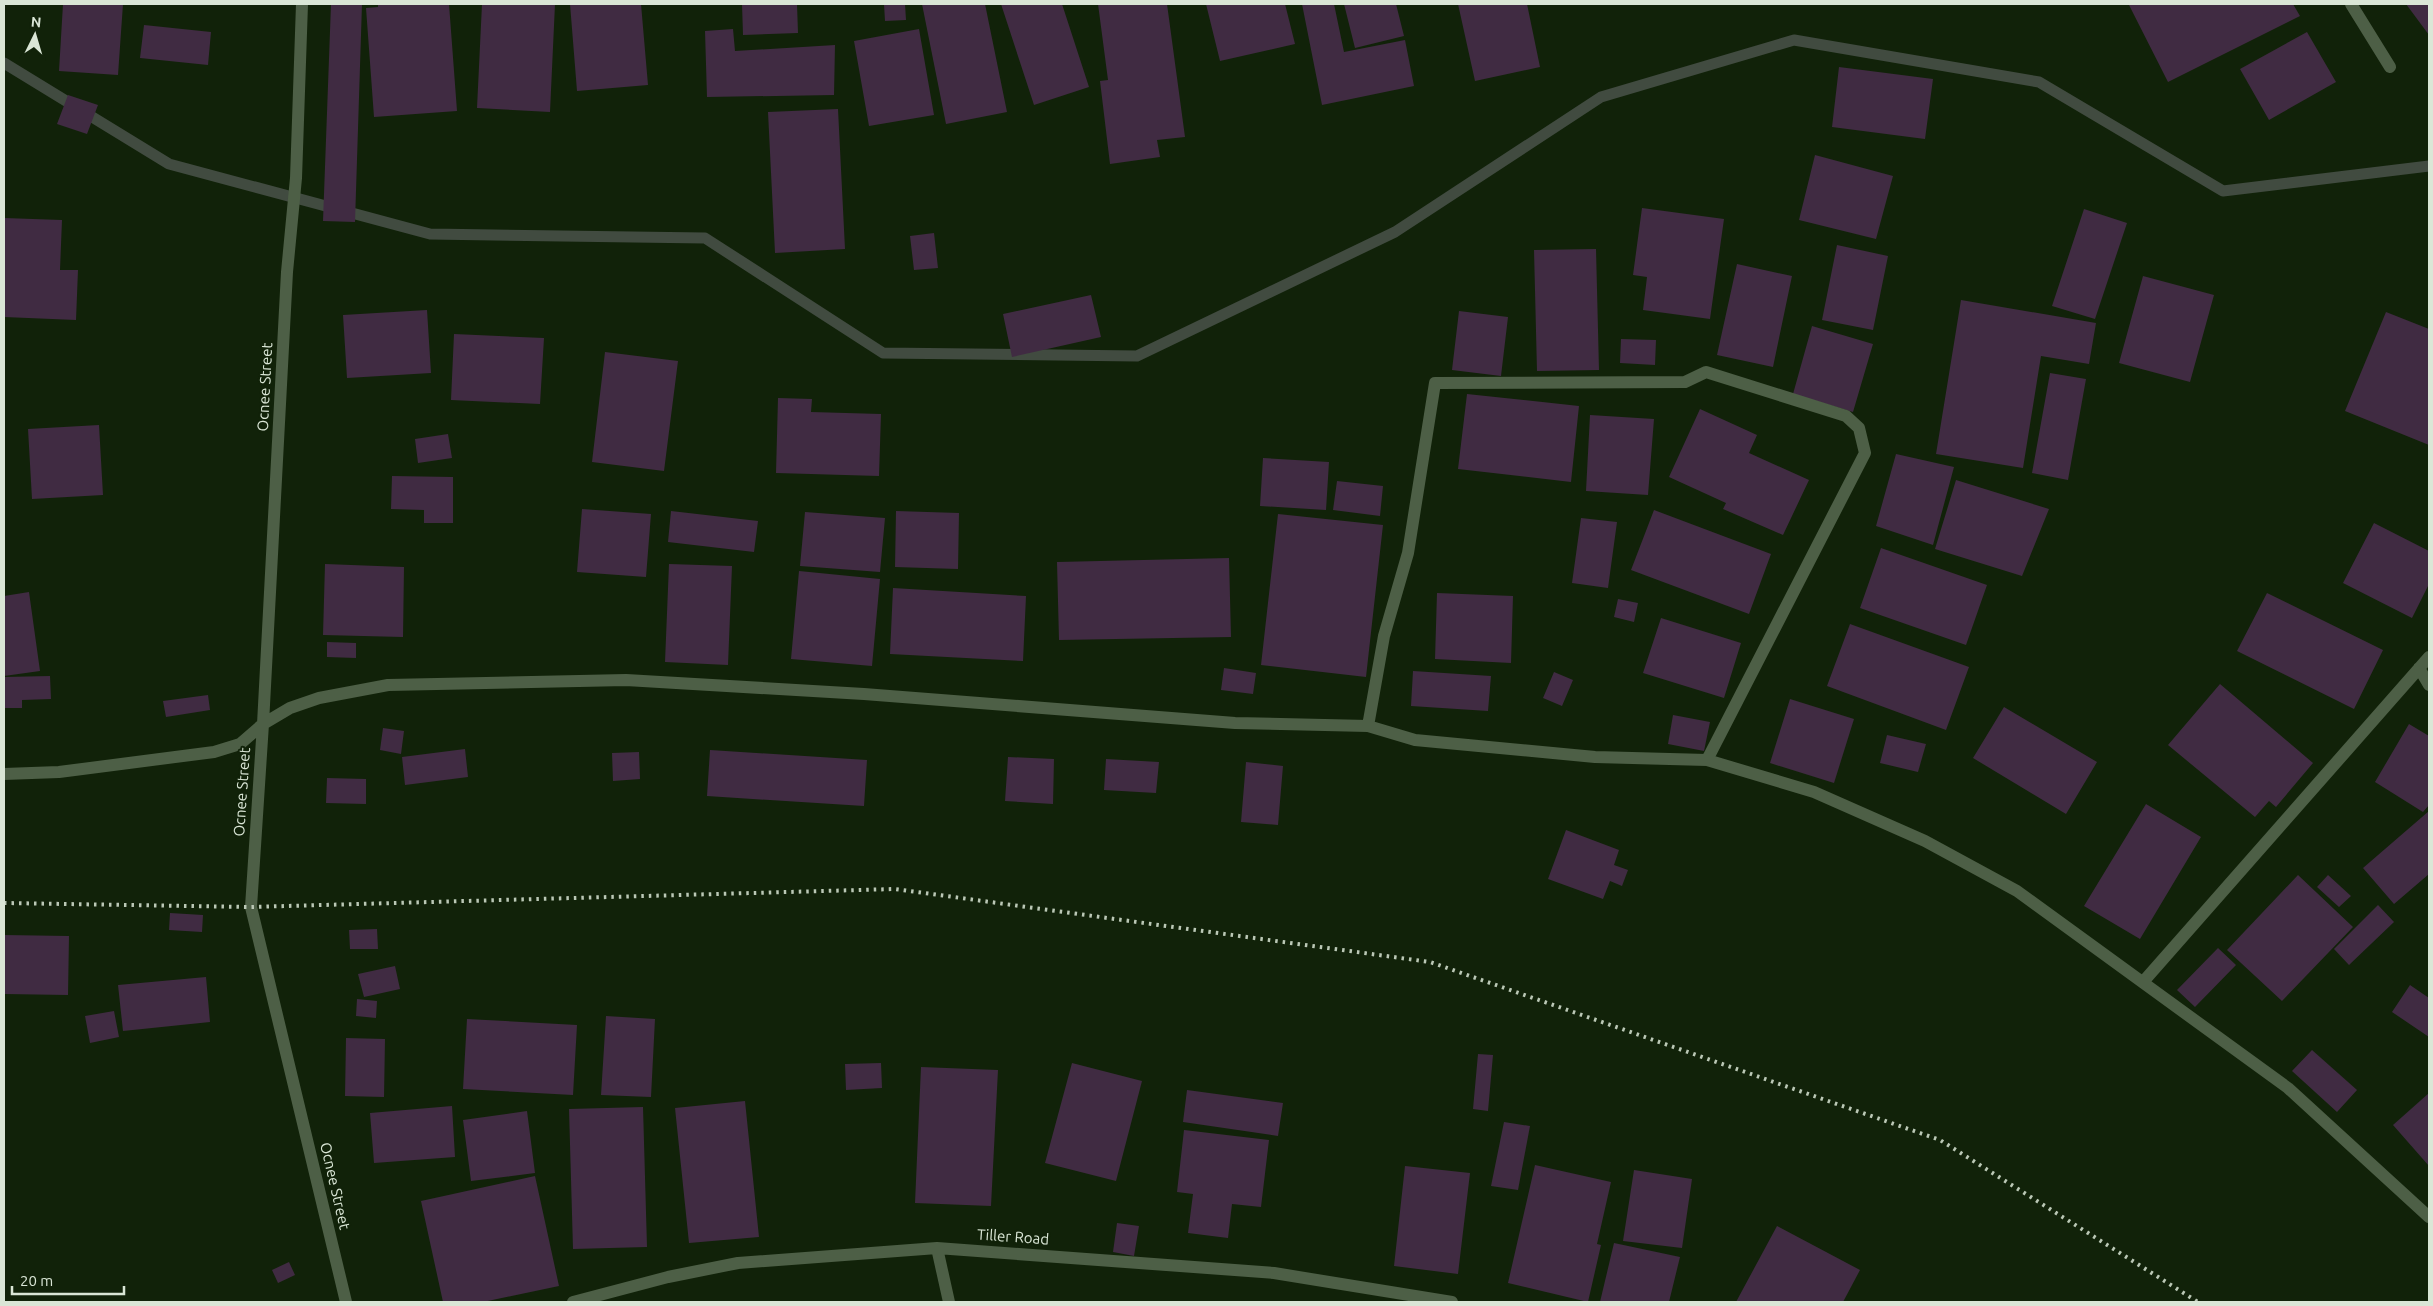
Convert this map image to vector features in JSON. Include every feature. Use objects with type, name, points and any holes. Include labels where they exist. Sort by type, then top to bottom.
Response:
[{"type":"street","name":"Ocnee Street","points":[[302,4],[296,178],[287,272],[263,724],[251,907],[346,1302]]},
{"type":"street","points":[[2352,4],[2390,67]]},
{"type":"street","points":[[1368,726],[1384,636],[1408,553],[1435,383],[1684,382],[1706,372],[1846,416],[1859,428],[1865,453],[1707,760]]},
{"type":"street","points":[[2143,982],[2429,657]]},
{"type":"street","points":[[2419,668],[2429,684]]},
{"type":"street","points":[[4,774],[59,772],[214,752],[240,744],[263,724],[290,708],[319,698],[388,685],[626,680],[864,694],[1235,723],[1368,726],[1425,741],[1595,757],[1707,760],[1814,792],[1925,840],[2016,891],[2288,1088],[2429,1217]]},
{"type":"street","points":[[938,1248],[950,1302]]},
{"type":"street","name":"Tiller Road","points":[[573,1302],[668,1277],[738,1264],[938,1248],[1274,1273],[1452,1302]]},
{"type":"building","points":[[63,4],[123,4],[118,75],[59,71]]},
{"type":"building","points":[[331,4],[362,4],[355,222],[323,221]]},
{"type":"building","points":[[378,4],[449,4],[457,111],[374,117],[366,8],[378,7]]},
{"type":"building","points":[[482,4],[555,4],[550,112],[477,108]]},
{"type":"building","points":[[570,4],[641,4],[648,85],[577,91]]},
{"type":"building","points":[[742,4],[797,4],[798,33],[743,35]]},
{"type":"building","points":[[884,4],[905,4],[906,20],[885,21]]},
{"type":"building","points":[[922,4],[985,4],[1007,112],[946,124]]},
{"type":"building","points":[[1001,4],[1062,4],[1089,87],[1034,105]]},
{"type":"building","points":[[1098,4],[1167,4],[1185,137],[1157,140],[1160,157],[1110,164],[1100,81],[1108,80]]},
{"type":"building","points":[[1206,4],[1285,4],[1295,44],[1220,61]]},
{"type":"building","points":[[1302,4],[1334,4],[1344,52],[1405,40],[1414,86],[1322,105]]},
{"type":"building","points":[[1344,4],[1396,4],[1404,36],[1355,48]]},
{"type":"building","points":[[1458,4],[1527,4],[1540,67],[1475,81]]},
{"type":"building","points":[[2293,4],[2300,16],[2168,82],[2129,5]]},
{"type":"building","points":[[2406,4],[2429,4],[2429,35]]},
{"type":"building","points":[[144,25],[211,32],[208,65],[140,58]]},
{"type":"building","points":[[733,29],[735,51],[835,45],[834,95],[707,97],[705,31]]},
{"type":"building","points":[[919,29],[934,115],[869,126],[854,41]]},
{"type":"building","points":[[2307,32],[2336,82],[2269,120],[2240,69]]},
{"type":"building","points":[[1839,67],[1933,79],[1925,139],[1832,127]]},
{"type":"building","points":[[68,95],[98,105],[87,134],[57,124]]},
{"type":"building","points":[[838,109],[845,249],[775,253],[768,112]]},
{"type":"building","points":[[1815,155],[1893,176],[1876,239],[1799,220]]},
{"type":"building","points":[[1642,208],[1724,219],[1710,319],[1643,310],[1647,277],[1633,275]]},
{"type":"building","points":[[2084,209],[2127,223],[2095,319],[2052,306]]},
{"type":"building","points":[[4,218],[62,220],[60,270],[78,270],[76,320],[4,317]]},
{"type":"building","points":[[934,233],[938,268],[914,270],[910,236]]},
{"type":"building","points":[[1837,245],[1888,256],[1873,330],[1822,320]]},
{"type":"building","points":[[1596,249],[1599,370],[1537,371],[1534,250]]},
{"type":"building","points":[[1737,264],[1792,276],[1773,367],[1717,355]]},
{"type":"building","points":[[2143,276],[2214,295],[2190,382],[2119,363]]},
{"type":"building","points":[[1091,295],[1101,337],[1012,357],[1003,314]]},
{"type":"building","points":[[1961,300],[2096,323],[2089,364],[2041,356],[2023,468],[1936,454]]},
{"type":"building","points":[[427,310],[431,373],[347,378],[343,315]]},
{"type":"building","points":[[1459,311],[1508,317],[1501,376],[1452,370]]},
{"type":"building","points":[[2386,312],[2429,329],[2429,445],[2345,411]]},
{"type":"building","points":[[1812,326],[1873,344],[1853,412],[1793,394]]},
{"type":"building","points":[[454,334],[544,338],[540,404],[451,400]]},
{"type":"building","points":[[1621,339],[1656,340],[1655,365],[1620,363]]},
{"type":"building","points":[[605,352],[678,361],[664,471],[592,462]]},
{"type":"building","points":[[2050,373],[2086,379],[2068,480],[2032,473]]},
{"type":"building","points":[[1467,394],[1579,406],[1571,482],[1458,469]]},
{"type":"building","points":[[778,398],[812,399],[811,412],[881,414],[879,476],[776,473]]},
{"type":"building","points":[[1700,409],[1757,435],[1749,453],[1809,480],[1783,535],[1723,509],[1726,503],[1669,477]]},
{"type":"building","points":[[1590,415],[1654,419],[1648,495],[1586,491]]},
{"type":"building","points":[[99,425],[103,495],[32,499],[28,429]]},
{"type":"building","points":[[448,434],[452,458],[418,463],[415,439]]},
{"type":"building","points":[[1896,454],[1954,467],[1933,545],[1876,526]]},
{"type":"building","points":[[1263,458],[1329,462],[1326,510],[1260,506]]},
{"type":"building","points":[[392,476],[453,477],[453,523],[424,523],[424,510],[391,509]]},
{"type":"building","points":[[1956,480],[2049,509],[2022,576],[1935,549]]},
{"type":"building","points":[[1337,481],[1383,486],[1380,516],[1333,510]]},
{"type":"building","points":[[582,509],[651,514],[646,577],[577,572]]},
{"type":"building","points":[[1654,510],[1771,554],[1749,614],[1631,570]]},
{"type":"building","points":[[671,511],[758,521],[754,552],[668,542]]},
{"type":"building","points":[[896,511],[959,513],[958,569],[895,567]]},
{"type":"building","points":[[805,512],[885,518],[880,572],[800,566]]},
{"type":"building","points":[[1278,514],[1383,525],[1366,677],[1261,665]]},
{"type":"building","points":[[1581,518],[1617,522],[1608,588],[1572,583]]},
{"type":"building","points":[[2374,523],[2429,551],[2429,584],[2412,618],[2343,583]]},
{"type":"building","points":[[1881,548],[1987,585],[1966,645],[1860,608]]},
{"type":"building","points":[[1229,558],[1231,637],[1059,640],[1057,562]]},
{"type":"building","points":[[325,564],[404,567],[403,637],[323,635]]},
{"type":"building","points":[[669,564],[732,566],[728,665],[665,662]]},
{"type":"building","points":[[799,571],[880,579],[872,666],[791,659]]},
{"type":"building","points":[[893,588],[1026,596],[1023,661],[890,654]]},
{"type":"building","points":[[29,592],[40,671],[4,676],[4,596]]},
{"type":"building","points":[[1437,593],[1513,596],[1511,663],[1435,659]]},
{"type":"building","points":[[2267,593],[2383,650],[2354,709],[2237,651]]},
{"type":"building","points":[[1618,599],[1638,603],[1634,622],[1614,617]]},
{"type":"building","points":[[1661,618],[1741,643],[1724,698],[1643,673]]},
{"type":"building","points":[[1850,624],[1969,667],[1946,730],[1827,686]]},
{"type":"building","points":[[327,642],[356,643],[356,658],[327,657]]},
{"type":"building","points":[[1224,668],[1256,673],[1253,694],[1221,690]]},
{"type":"building","points":[[1413,671],[1491,676],[1488,711],[1411,706]]},
{"type":"building","points":[[1554,672],[1573,680],[1562,706],[1543,698]]},
{"type":"building","points":[[50,676],[51,699],[22,700],[22,708],[4,708],[4,677]]},
{"type":"building","points":[[2220,684],[2313,763],[2276,807],[2269,801],[2255,817],[2168,745]]},
{"type":"building","points":[[208,695],[210,710],[166,717],[163,701]]},
{"type":"building","points":[[1790,699],[1854,719],[1834,783],[1770,763]]},
{"type":"building","points":[[2004,707],[2097,762],[2066,814],[1973,758]]},
{"type":"building","points":[[1673,715],[1710,722],[1704,751],[1668,744]]},
{"type":"building","points":[[2409,724],[2429,736],[2429,805],[2423,812],[2375,782]]},
{"type":"building","points":[[383,728],[404,731],[401,754],[380,750]]},
{"type":"building","points":[[1887,735],[1926,744],[1918,772],[1880,763]]},
{"type":"building","points":[[465,749],[468,777],[405,785],[402,757]]},
{"type":"building","points":[[710,750],[867,760],[864,806],[707,796]]},
{"type":"building","points":[[639,752],[640,779],[613,781],[612,753]]},
{"type":"building","points":[[1008,757],[1054,759],[1053,804],[1005,801]]},
{"type":"building","points":[[1106,759],[1159,762],[1156,793],[1104,790]]},
{"type":"building","points":[[1246,762],[1283,766],[1278,825],[1241,822]]},
{"type":"building","points":[[327,778],[366,779],[366,804],[326,803]]},
{"type":"building","points":[[2146,804],[2201,837],[2140,939],[2084,906]]},
{"type":"building","points":[[2429,811],[2429,874],[2394,904],[2363,868]]},
{"type":"building","points":[[1566,830],[1619,850],[1614,865],[1628,870],[1622,886],[1610,881],[1603,899],[1548,879]]},
{"type":"building","points":[[2298,875],[2353,927],[2282,1001],[2227,950]]},
{"type":"building","points":[[2328,875],[2351,896],[2339,907],[2317,887]]},
{"type":"building","points":[[2378,905],[2394,922],[2349,965],[2334,949]]},
{"type":"building","points":[[170,913],[203,915],[202,932],[169,930]]},
{"type":"building","points":[[377,929],[378,949],[350,949],[349,930]]},
{"type":"building","points":[[4,935],[69,936],[68,995],[4,994]]},
{"type":"building","points":[[2218,948],[2236,965],[2195,1007],[2177,990]]},
{"type":"building","points":[[395,966],[400,989],[364,997],[358,974]]},
{"type":"building","points":[[206,977],[210,1022],[123,1031],[118,985]]},
{"type":"building","points":[[2410,985],[2429,998],[2429,1037],[2392,1012]]},
{"type":"building","points":[[357,999],[377,1001],[376,1018],[356,1016]]},
{"type":"building","points":[[114,1011],[119,1037],[90,1043],[85,1016]]},
{"type":"building","points":[[606,1016],[655,1019],[651,1097],[601,1095]]},
{"type":"building","points":[[467,1019],[577,1025],[573,1095],[463,1089]]},
{"type":"building","points":[[346,1038],[385,1039],[384,1097],[345,1096]]},
{"type":"building","points":[[2312,1050],[2357,1090],[2337,1112],[2292,1071]]},
{"type":"building","points":[[1478,1054],[1493,1055],[1488,1111],[1473,1109]]},
{"type":"building","points":[[881,1063],[882,1088],[846,1090],[845,1064]]},
{"type":"building","points":[[1072,1063],[1142,1081],[1116,1181],[1045,1163]]},
{"type":"building","points":[[921,1067],[998,1070],[991,1206],[915,1203]]},
{"type":"building","points":[[1187,1090],[1283,1103],[1278,1136],[1183,1122]]},
{"type":"building","points":[[2429,1093],[2429,1166],[2393,1125]]},
{"type":"building","points":[[745,1101],[759,1237],[689,1243],[675,1108]]},
{"type":"building","points":[[452,1106],[455,1157],[374,1163],[370,1113]]},
{"type":"building","points":[[643,1107],[647,1247],[573,1249],[569,1109]]},
{"type":"building","points":[[527,1111],[535,1173],[471,1181],[463,1120]]},
{"type":"building","points":[[1504,1122],[1530,1126],[1518,1190],[1491,1186]]},
{"type":"building","points":[[1184,1130],[1269,1140],[1261,1207],[1232,1204],[1228,1238],[1188,1233],[1193,1194],[1177,1192]]},
{"type":"building","points":[[1535,1165],[1611,1182],[1597,1244],[1601,1245],[1588,1302],[1508,1283]]},
{"type":"building","points":[[1405,1166],[1470,1173],[1458,1274],[1394,1266]]},
{"type":"building","points":[[1634,1170],[1692,1179],[1682,1248],[1623,1241]]},
{"type":"building","points":[[535,1176],[559,1286],[483,1302],[443,1302],[421,1201]]},
{"type":"building","points":[[1117,1223],[1139,1226],[1134,1256],[1113,1252]]},
{"type":"building","points":[[1777,1226],[1860,1270],[1843,1302],[1736,1302]]},
{"type":"building","points":[[1614,1243],[1680,1257],[1669,1302],[1600,1302]]},
{"type":"building","points":[[289,1262],[295,1275],[278,1283],[272,1270]]},
{"type":"waterway","points":[[4,63],[169,164],[430,234],[705,238],[883,353],[1137,356],[1395,232],[1601,97],[1794,40],[2039,82],[2223,191],[2429,166]]},
{"type":"railway","points":[[4,903],[251,907],[895,889],[1430,962],[1940,1140],[2198,1302]]}]
